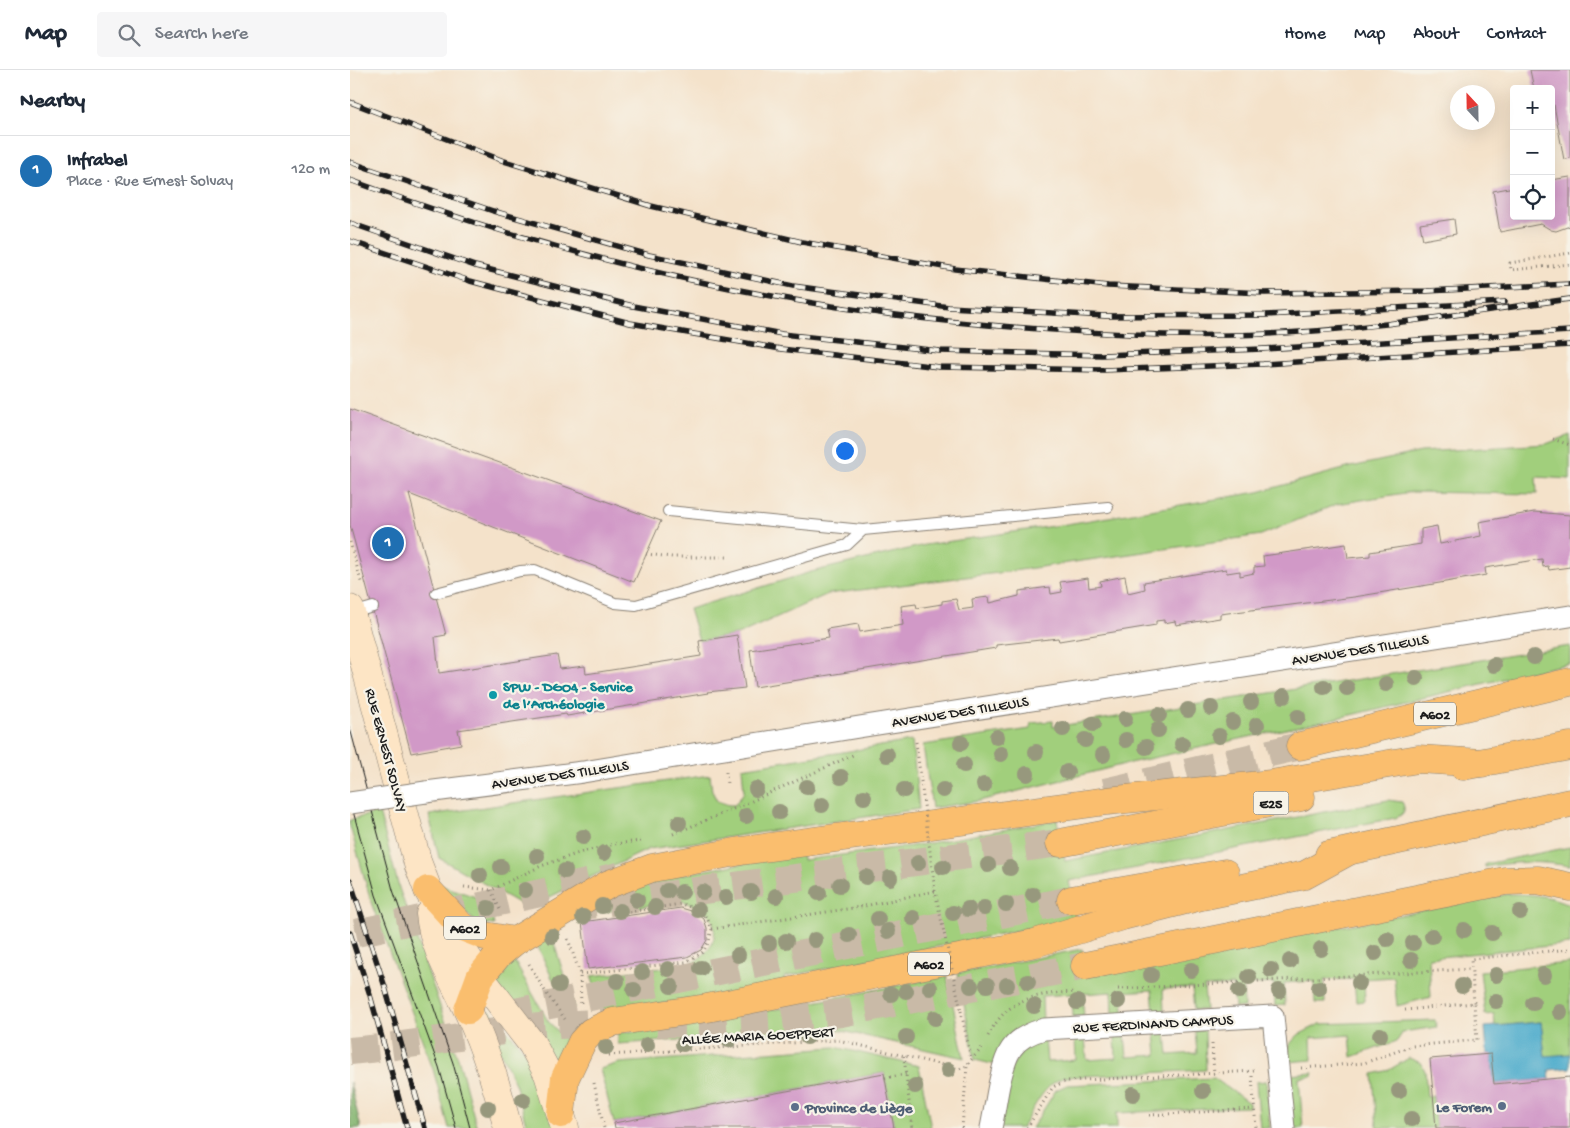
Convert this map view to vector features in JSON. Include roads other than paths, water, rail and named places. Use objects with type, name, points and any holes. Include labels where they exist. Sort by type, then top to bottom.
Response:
[{"type":"highway","name":"A602","points":[[1300,746],[1570,682]]},
{"type":"highway","name":"E25","points":[[1060,843],[1570,746]]},
{"type":"highway","name":"A602","points":[[468,1010],[480,977],[498,955],[515,941],[608,884],[652,868],[741,851],[1107,801],[1271,784],[1418,759],[1482,763]]},
{"type":"highway","points":[[1071,900],[1347,852],[1570,803]]},
{"type":"highway","name":"A602","points":[[563,1121],[565,1078],[588,1049],[591,1032],[613,1022],[707,1008],[1035,943],[1132,913],[1305,874],[1347,852]]},
{"type":"highway","points":[[1083,979],[1505,881],[1538,880],[1570,887]]},
{"type":"highway","name":"A602","points":[[428,890],[462,927],[485,936],[515,941]]},
{"type":"street","name":"RUE ERNEST SOLVAY","points":[[358,610],[354,642],[418,864],[428,890],[480,977],[532,1044],[548,1074],[563,1121]]},
{"type":"street","name":"AVENUE DES TILLEULS","points":[[350,803],[583,772],[1570,616]]},
{"type":"street","name":"RUE ERNEST SOLVAY","points":[[428,890],[431,928],[487,1055],[508,1128]]},
{"type":"street","name":"RUE FERDINAND CAMPUS","points":[[991,1128],[1006,1056],[1021,1038],[1030,1033],[1044,1029],[1273,1016],[1284,1128]]},
{"type":"lane","points":[[668,511],[863,530],[1108,507]]},
{"type":"lane","points":[[436,593],[520,571],[535,570],[615,603],[636,605],[847,545],[863,530]]},
{"type":"water","points":[[1541,1022],[1545,1056],[1570,1054],[1570,1068],[1549,1070],[1550,1079],[1494,1084],[1491,1054],[1487,1054],[1485,1027]]},
{"type":"tunnel","points":[[1105,792],[1300,746]]},
{"type":"tunnel","points":[[567,908],[1060,843]]},
{"type":"tunnel","points":[[356,933],[619,876]]},
{"type":"tunnel","points":[[505,1014],[1071,900]]},
{"type":"tunnel","points":[[657,1023],[722,1024],[775,1021],[841,1013],[1085,966]]},
{"type":"tunnel","points":[[350,1051],[516,1029],[617,1023]]},
{"type":"tram line","points":[[350,728],[393,890],[453,1063],[470,1128]]},
{"type":"tram line","points":[[350,800],[376,895],[439,1067],[456,1128]]},
{"type":"railway","points":[[350,102],[504,161],[651,206],[802,242],[955,269],[1108,286],[1264,293],[1427,291],[1570,284]]},
{"type":"railway","points":[[350,162],[493,211],[649,255],[793,286],[949,307],[1105,316],[1266,315],[1505,302]]},
{"type":"railway","points":[[350,180],[523,237],[610,261],[697,281],[785,298],[874,312],[964,323],[1134,334],[1267,334],[1381,325],[1570,299]]},
{"type":"railway","points":[[350,223],[475,266],[633,306],[782,334],[940,351],[1102,355],[1263,349],[1570,331]]},
{"type":"railway","points":[[350,241],[470,281],[630,323],[781,349],[939,367],[1104,370],[1263,364],[1570,345]]},
{"type":"railway","points":[[350,880],[385,987],[425,1128]]},
{"type":"railway","points":[[350,933],[370,995],[407,1128]]},
{"type":"place","name":"Infrabel","points":[[388,543]]},
{"type":"place","name":"SPW - DGO4 - Service de l’Archéologie","points":[[493,695]]},
{"type":"place","name":"Le Forem","points":[[1502,1106]]},
{"type":"place","name":"Province de Liège","points":[[795,1107]]}]
